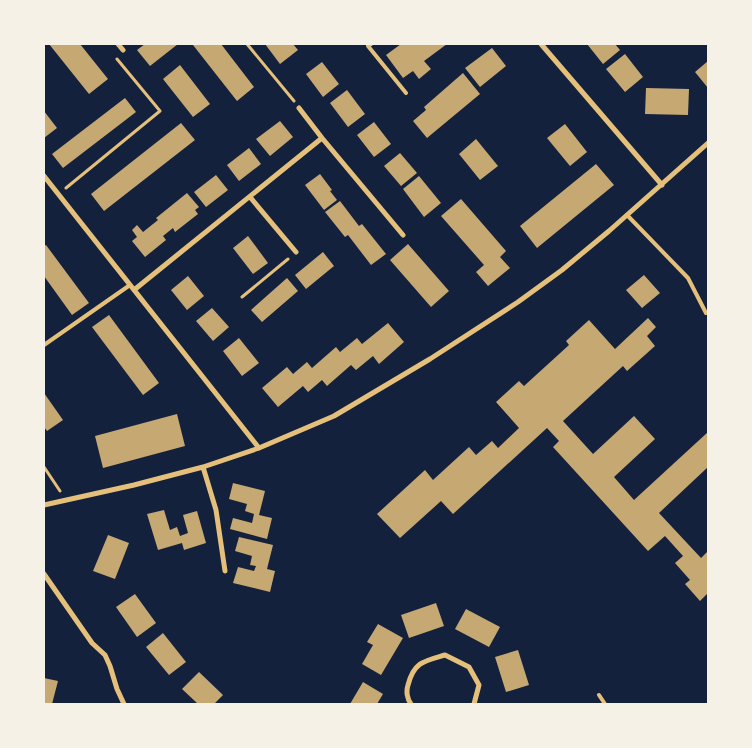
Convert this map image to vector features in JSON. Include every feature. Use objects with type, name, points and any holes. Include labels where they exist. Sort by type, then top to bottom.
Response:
[{"type":"street","points":[[118,44],[123,50]]},
{"type":"street","points":[[541,44],[662,185]]},
{"type":"street","points":[[299,108],[403,236]]},
{"type":"street","points":[[134,290],[322,138]]},
{"type":"street","points":[[44,504],[134,485],[203,467],[259,448],[334,416],[430,359],[518,302],[562,270],[627,216],[708,143]]},
{"type":"street","points":[[44,176],[259,448]]},
{"type":"street","points":[[250,197],[296,252]]},
{"type":"street","points":[[203,467],[216,510],[225,571]]},
{"type":"street","points":[[44,574],[92,644],[105,656],[124,704]]},
{"type":"street","points":[[411,704],[408,701],[407,688],[412,671],[424,661],[445,654],[469,667],[479,685],[474,704]]},
{"type":"lane","points":[[371,44],[368,46],[406,93]]},
{"type":"lane","points":[[627,216],[688,278],[706,313]]},
{"type":"lane","points":[[44,345],[130,285]]},
{"type":"lane","points":[[598,695],[605,704]]},
{"type":"path","points":[[247,44],[299,108]]},
{"type":"path","points":[[58,195],[160,111],[116,58],[123,50]]},
{"type":"path","points":[[242,297],[296,252]]},
{"type":"path","points":[[44,467],[66,500]]},
{"type":"building","points":[[49,44],[80,44],[108,79],[89,94]]},
{"type":"building","points":[[145,44],[178,44],[150,66],[137,50]]},
{"type":"building","points":[[221,44],[254,87],[237,101],[193,45]]},
{"type":"building","points":[[265,44],[293,44],[298,50],[280,64]]},
{"type":"building","points":[[401,44],[447,44],[424,61],[431,69],[419,79],[413,71],[403,78],[386,55]]},
{"type":"building","points":[[587,44],[615,44],[620,50],[603,64]]},
{"type":"building","points":[[492,48],[506,66],[480,87],[465,68]]},
{"type":"building","points":[[625,54],[643,77],[625,92],[606,69]]},
{"type":"building","points":[[708,61],[708,88],[695,72]]},
{"type":"building","points":[[322,62],[339,84],[323,97],[306,74]]},
{"type":"building","points":[[180,65],[210,104],[193,117],[163,79]]},
{"type":"building","points":[[463,73],[480,94],[427,138],[413,121],[426,110],[424,107]]},
{"type":"building","points":[[646,88],[689,89],[688,115],[645,114]]},
{"type":"building","points":[[347,90],[365,114],[348,127],[330,103]]},
{"type":"building","points":[[125,98],[136,112],[63,168],[52,154]]},
{"type":"building","points":[[44,111],[57,128],[44,138]]},
{"type":"building","points":[[280,121],[293,137],[270,156],[256,139]]},
{"type":"building","points":[[374,122],[391,144],[374,157],[357,135]]},
{"type":"building","points":[[181,123],[195,140],[104,211],[91,194]]},
{"type":"building","points":[[565,124],[587,152],[570,166],[547,138]]},
{"type":"building","points":[[476,139],[498,166],[480,180],[459,154]]},
{"type":"building","points":[[249,148],[261,164],[239,181],[227,165]]},
{"type":"building","points":[[400,153],[417,173],[401,186],[384,166]]},
{"type":"building","points":[[596,164],[614,185],[537,248],[520,226]]},
{"type":"building","points":[[320,174],[337,200],[324,210],[305,185]]},
{"type":"building","points":[[216,175],[228,190],[206,207],[194,192]]},
{"type":"building","points":[[419,176],[441,203],[424,217],[403,189]]},
{"type":"building","points":[[187,193],[199,207],[195,210],[198,214],[175,232],[173,228],[163,236],[166,240],[145,257],[132,241],[137,237],[132,230],[137,225],[143,232],[158,220],[156,218]]},
{"type":"building","points":[[461,199],[506,251],[500,257],[510,268],[488,286],[476,272],[484,265],[441,216]]},
{"type":"building","points":[[340,201],[359,226],[362,224],[386,254],[371,265],[348,235],[345,237],[325,212]]},
{"type":"building","points":[[248,236],[268,263],[253,274],[233,248]]},
{"type":"building","points":[[408,244],[449,291],[431,307],[390,260]]},
{"type":"building","points":[[46,245],[89,303],[72,315],[44,276],[44,246]]},
{"type":"building","points":[[323,252],[334,266],[306,289],[295,275]]},
{"type":"building","points":[[644,275],[660,293],[642,308],[626,290]]},
{"type":"building","points":[[188,276],[204,296],[187,310],[171,290]]},
{"type":"building","points":[[287,278],[298,291],[262,322],[251,310]]},
{"type":"building","points":[[212,308],[229,327],[213,341],[196,321]]},
{"type":"building","points":[[109,315],[159,383],[143,395],[92,327]]},
{"type":"building","points":[[648,318],[656,327],[647,336],[655,346],[627,371],[623,366],[563,421],[593,454],[634,416],[655,439],[614,477],[634,500],[708,432],[708,467],[659,513],[701,558],[708,551],[708,593],[700,601],[685,584],[690,580],[675,563],[683,556],[665,536],[648,551],[553,447],[559,441],[547,428],[453,514],[441,501],[400,538],[377,514],[425,470],[433,480],[469,447],[476,455],[492,441],[498,448],[519,428],[496,402],[519,381],[524,386],[569,345],[566,341],[589,320],[615,349]]},
{"type":"building","points":[[388,323],[404,342],[379,364],[373,356],[356,370],[351,365],[327,386],[322,380],[308,392],[303,386],[278,407],[262,388],[287,367],[293,374],[307,362],[312,368],[336,347],[340,352],[357,338],[362,344]]},
{"type":"building","points":[[239,338],[259,363],[242,376],[223,351]]},
{"type":"building","points":[[44,393],[63,420],[47,431],[44,427]]},
{"type":"building","points":[[177,414],[185,446],[103,468],[95,436]]},
{"type":"building","points":[[233,483],[265,491],[259,515],[272,518],[267,539],[230,529],[233,518],[252,523],[254,514],[245,511],[247,504],[229,499]]},
{"type":"building","points":[[164,510],[170,530],[177,527],[180,536],[188,533],[183,515],[197,511],[206,543],[184,550],[182,543],[158,550],[147,514]]},
{"type":"building","points":[[108,535],[129,543],[115,579],[93,571]]},
{"type":"building","points":[[239,537],[273,545],[267,569],[275,571],[270,592],[233,583],[238,567],[254,571],[256,566],[250,565],[252,556],[235,551]]},
{"type":"building","points":[[135,594],[156,623],[137,637],[116,607]]},
{"type":"building","points":[[436,603],[444,626],[409,638],[401,615]]},
{"type":"building","points":[[466,609],[500,627],[489,647],[455,629]]},
{"type":"building","points":[[378,624],[403,638],[381,675],[362,664],[373,645],[367,642]]},
{"type":"building","points":[[163,633],[186,662],[169,675],[146,647]]},
{"type":"building","points":[[518,650],[529,685],[506,692],[495,657]]},
{"type":"building","points":[[199,672],[223,695],[214,704],[198,704],[182,689]]},
{"type":"building","points":[[44,678],[58,681],[52,704],[44,704]]},
{"type":"building","points":[[363,682],[383,694],[377,704],[350,704]]}]
